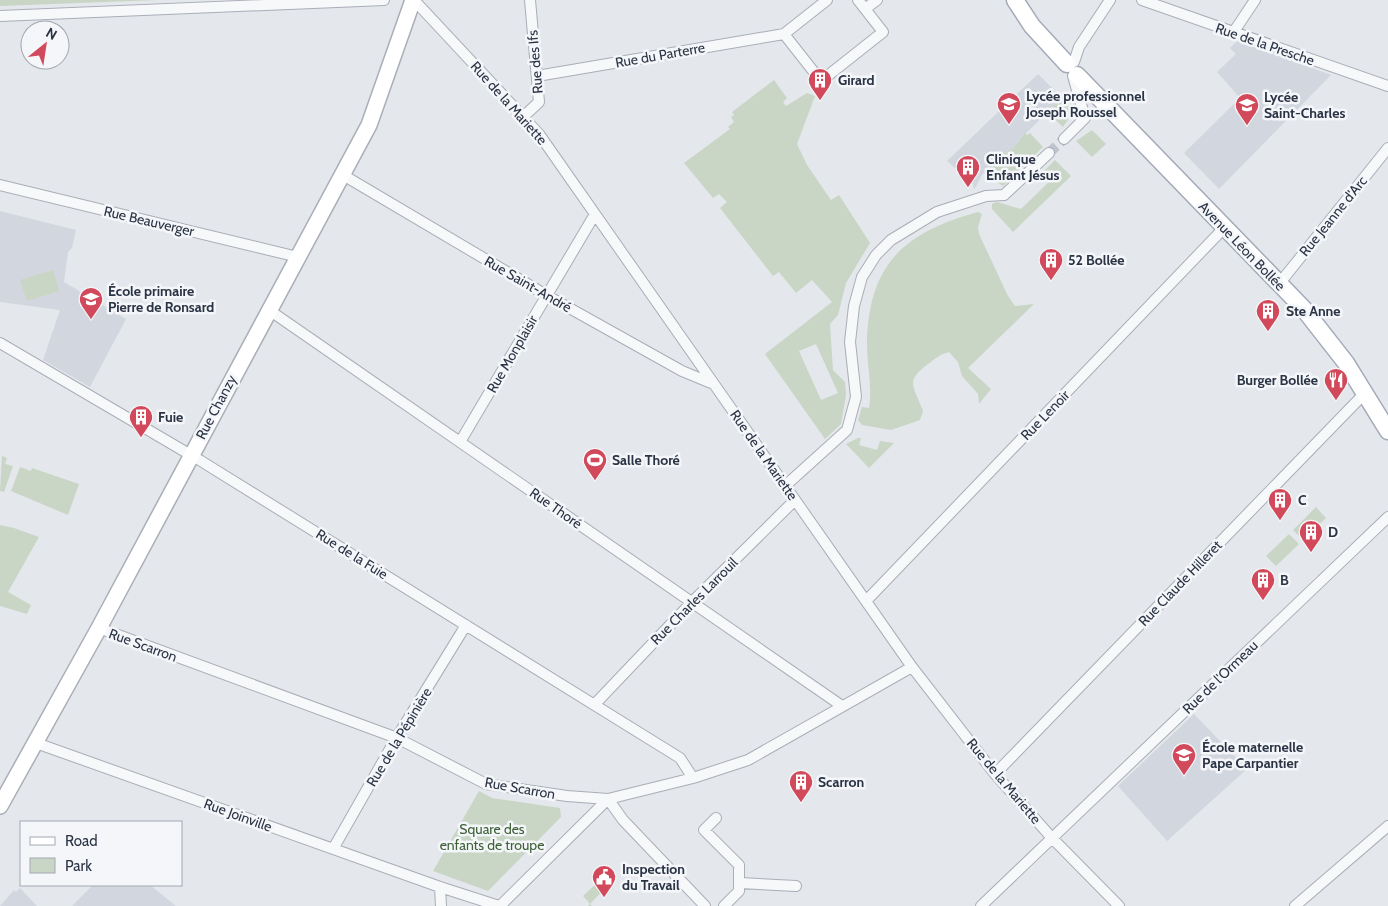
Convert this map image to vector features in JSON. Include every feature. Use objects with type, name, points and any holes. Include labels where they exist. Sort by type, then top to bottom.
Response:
[{"type":"main road","name":"Rue Chanzy","points":[[0,806],[99,628],[369,125],[414,0]]},
{"type":"main road","name":"Avenue Léon Bollée","points":[[1015,0],[1036,31],[1074,65],[1324,334],[1365,393],[1388,431]]},
{"type":"street","points":[[0,16],[384,0]]},
{"type":"street","name":"Rue de la Mariette","points":[[414,0],[539,134],[912,667],[995,774],[1052,838],[1119,906]]},
{"type":"street","name":"Rue des Ifs","points":[[523,117],[539,102],[530,0]]},
{"type":"street","points":[[827,0],[784,34],[821,82],[883,32],[858,0]]},
{"type":"street","points":[[865,9],[877,0]]},
{"type":"street","points":[[1064,139],[1085,118],[1074,65],[1110,0]]},
{"type":"street","name":"Rue de la Presche","points":[[1142,0],[1388,86]]},
{"type":"street","points":[[1234,33],[1255,0]]},
{"type":"street","name":"Rue du Parterre","points":[[537,76],[784,34]]},
{"type":"street","name":"Rue Jeanne d'Arc","points":[[1279,284],[1388,148]]},
{"type":"street","points":[[785,486],[847,430],[856,397],[850,342],[854,306],[862,277],[876,255],[890,240],[937,212],[986,196],[1004,195],[1049,153]]},
{"type":"street","name":"Rue Saint-André","points":[[342,175],[546,295],[682,371],[716,386]]},
{"type":"street","name":"Rue Beauverger","points":[[0,185],[298,257]]},
{"type":"street","name":"Rue Monplaisir","points":[[460,442],[595,214]]},
{"type":"street","name":"Rue Lenoir","points":[[866,601],[1224,228]]},
{"type":"street","name":"Rue Thoré","points":[[269,310],[842,706]]},
{"type":"street","name":"Rue de la Fuie","points":[[0,343],[191,455],[680,758],[693,778]]},
{"type":"street","name":"Rue Claude Hilleret","points":[[995,774],[1365,393]]},
{"type":"street","name":"Rue Charles Larrouil","points":[[594,705],[692,602],[795,500]]},
{"type":"street","name":"Rue de l'Ormeau","points":[[980,906],[1388,517]]},
{"type":"street","name":"Rue de la Pépinière","points":[[333,849],[396,738],[466,625]]},
{"type":"street","name":"Rue Scarron","points":[[99,628],[396,738],[486,784],[608,800],[693,778],[748,760],[912,667]]},
{"type":"street","name":"Rue Joinville","points":[[36,743],[440,888],[500,906]]},
{"type":"street","points":[[500,906],[608,800],[623,820],[705,906]]},
{"type":"street","points":[[716,818],[704,830],[739,865],[740,883],[738,891],[724,906]]},
{"type":"street","points":[[1295,906],[1388,826]]},
{"type":"street","points":[[740,883],[796,886]]},
{"type":"street","points":[[440,888],[441,906]]},
{"type":"shaded area","name":"Lycée Saint-Charles","points":[[1237,41],[1331,75],[1219,189],[1184,153],[1240,98],[1217,72],[1236,54],[1230,48]]},
{"type":"shaded area","name":"Lycée professionnel Joseph Roussel","points":[[1038,74],[1062,98],[1017,142],[1018,144],[1011,151],[1010,149],[983,173],[974,190],[973,184],[947,161]]},
{"type":"shaded area","name":"École primaire Pierre de Ronsard","points":[[0,211],[76,230],[72,248],[68,252],[64,282],[126,319],[90,387],[43,360],[60,310],[0,302]]},
{"type":"shaded area","name":"École maternelle Pape Carpantier","points":[[1194,714],[1247,769],[1167,841],[1118,786]]},
{"type":"shaded area","points":[[92,886],[151,886],[176,906],[72,906]]},
{"type":"shaded area","points":[[20,888],[37,906],[0,906],[14,890],[16,892]]},
{"type":"green space","points":[[0,0],[158,0],[0,6]]},
{"type":"green space","points":[[774,80],[787,98],[783,102],[786,106],[807,93],[815,96],[797,144],[807,165],[831,200],[839,195],[870,243],[846,283],[838,315],[830,324],[833,370],[845,382],[846,395],[841,424],[825,439],[765,354],[832,302],[812,280],[796,293],[779,272],[773,276],[720,208],[727,202],[719,194],[713,198],[684,163],[730,129],[728,127],[734,122],[731,117],[734,115],[732,112]],"holes":[[[816,344],[838,393],[821,400],[799,351]]]},
{"type":"green space","points":[[1062,98],[1074,111],[1063,127],[1047,112]]},
{"type":"green space","points":[[1092,130],[1106,144],[1092,157],[1076,141]]},
{"type":"green space","points":[[1025,133],[1027,135],[1030,133],[1043,147],[1003,186],[983,173],[1010,149],[1012,150]]},
{"type":"green space","points":[[1055,160],[1071,176],[1013,232],[992,209],[992,204],[997,202],[1021,209],[1050,181],[1042,173]]},
{"type":"green space","points":[[978,212],[982,214],[978,227],[979,234],[1008,296],[1015,306],[1034,304],[968,368],[991,389],[979,404],[978,394],[962,376],[958,362],[949,352],[938,357],[921,370],[913,380],[914,390],[923,411],[920,420],[891,430],[862,425],[858,420],[862,407],[869,408],[870,399],[867,339],[870,312],[875,289],[884,270],[897,254],[912,241],[931,229]]},
{"type":"green space","points":[[53,270],[59,291],[27,301],[20,280]]},
{"type":"green space","points":[[861,438],[859,445],[877,450],[880,441],[894,443],[869,468],[846,444]]},
{"type":"green space","points":[[2,456],[7,458],[5,464],[13,466],[4,492],[0,491]]},
{"type":"green space","points":[[20,467],[31,471],[32,468],[79,484],[68,515],[11,491]]},
{"type":"green space","points":[[1316,507],[1326,518],[1303,540],[1293,530]]},
{"type":"green space","points":[[0,525],[39,537],[8,592],[31,605],[27,614],[0,606]]},
{"type":"green space","points":[[1289,534],[1299,544],[1276,566],[1266,556]]},
{"type":"green space","name":"Square des enfants de troupe","points":[[479,791],[492,798],[560,808],[561,817],[488,891],[433,871]]},
{"type":"green space","points":[[604,876],[611,882],[590,904],[583,896]]},
{"type":"tunnel","points":[[1049,153],[1064,139]]},
{"type":"place","name":"Girard","points":[[820,101]]},
{"type":"place","name":"Lycée professionnel Joseph Roussel","points":[[1009,125]]},
{"type":"place","name":"Lycée Saint-Charles","points":[[1247,126]]},
{"type":"place","name":"Clinique Enfant Jésus","points":[[968,188]]},
{"type":"place","name":"52 Bollée","points":[[1051,281]]},
{"type":"place","name":"École primaire Pierre de Ronsard","points":[[91,320]]},
{"type":"place","name":"Ste Anne","points":[[1268,332]]},
{"type":"place","name":"Burger Bollée","points":[[1336,401]]},
{"type":"place","name":"Fuie","points":[[141,438]]},
{"type":"place","name":"Salle Thoré","points":[[595,481]]},
{"type":"place","name":"C","points":[[1280,521]]},
{"type":"place","name":"D","points":[[1311,553]]},
{"type":"place","name":"B","points":[[1263,601]]},
{"type":"place","name":"École maternelle Pape Carpantier","points":[[1184,776]]},
{"type":"place","name":"Scarron","points":[[801,803]]},
{"type":"place","name":"Inspection du Travail","points":[[604,898]]}]
